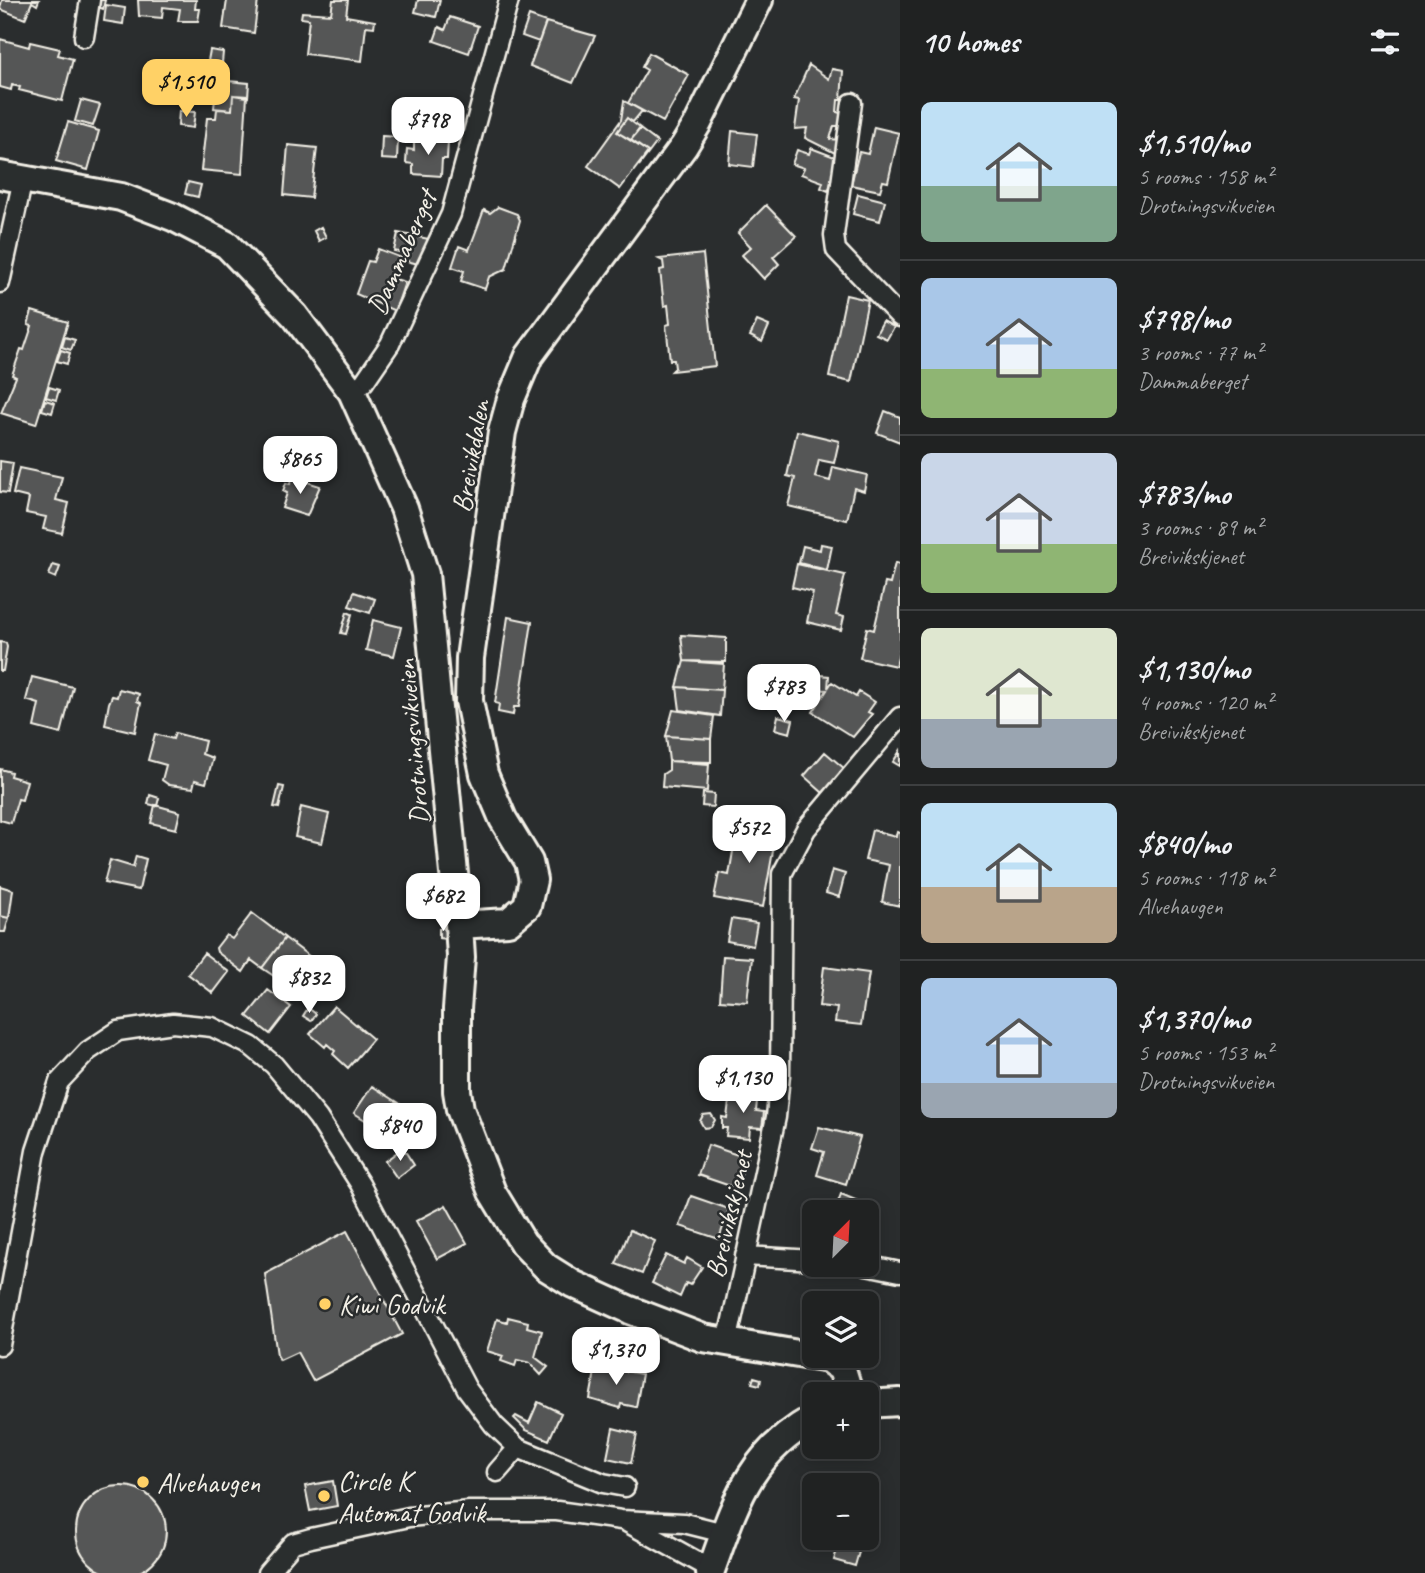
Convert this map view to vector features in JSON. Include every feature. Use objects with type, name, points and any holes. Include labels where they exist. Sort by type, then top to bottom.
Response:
[{"type":"main road","name":"Breivikdalen","points":[[459,925],[508,922],[527,906],[532,887],[529,862],[503,819],[484,774],[469,701],[470,658],[502,432],[511,399],[528,356],[698,123],[759,0]]},
{"type":"main road","name":"Drotningsvikveien","points":[[12,177],[121,197],[162,212],[228,245],[295,316],[352,392],[404,508],[425,574],[461,957],[457,1009],[457,1091],[460,1109],[492,1192],[523,1243],[546,1267],[573,1284],[630,1310],[703,1338],[828,1359],[842,1368],[846,1382]]},
{"type":"main road","points":[[879,1403],[900,1402]]},
{"type":"main road","points":[[710,1571],[737,1497],[754,1467],[777,1441],[802,1425]]},
{"type":"street","points":[[84,37],[90,0]]},
{"type":"street","name":"Dammaberget","points":[[352,392],[364,382],[390,344],[452,214],[509,0]]},
{"type":"street","points":[[852,103],[834,235],[836,250],[900,317]]},
{"type":"street","name":"Drotningsvikveien","points":[[0,283],[12,177]]},
{"type":"street","name":"Breivikskjenet","points":[[727,1343],[774,1129],[780,1075],[782,874],[806,829],[900,717]]},
{"type":"street","points":[[0,1345],[36,1151],[59,1082],[88,1051],[118,1031],[173,1023],[212,1027],[251,1046],[274,1065],[318,1118],[360,1184],[467,1389],[494,1425],[518,1448],[603,1483],[625,1487]]},
{"type":"street","points":[[745,1256],[802,1259]]},
{"type":"street","points":[[879,1268],[900,1272]]},
{"type":"street","points":[[497,1472],[518,1448]]},
{"type":"street","points":[[267,1573],[293,1543],[409,1517],[468,1511],[557,1511],[621,1520],[684,1523],[724,1533]]},
{"type":"street","points":[[621,1520],[710,1571]]},
{"type":"building","points":[[2,0],[39,0],[37,5],[32,2],[25,19],[0,9]]},
{"type":"building","points":[[99,0],[105,0],[103,9],[98,7]]},
{"type":"building","points":[[138,0],[196,0],[195,9],[200,9],[198,21],[178,21],[180,9],[163,7],[162,18],[139,16]]},
{"type":"building","points":[[227,0],[258,0],[254,33],[223,28]]},
{"type":"building","points":[[333,0],[348,0],[346,16],[375,21],[374,27],[366,26],[362,61],[305,54],[309,19],[301,18],[302,12],[331,14]]},
{"type":"building","points":[[418,0],[440,0],[436,17],[415,12]]},
{"type":"building","points":[[106,5],[125,8],[123,24],[104,21]]},
{"type":"building","points":[[529,16],[546,22],[539,42],[522,36]]},
{"type":"building","points":[[450,17],[478,26],[469,53],[434,41],[439,27],[445,30]]},
{"type":"building","points":[[546,22],[595,36],[573,83],[530,66]]},
{"type":"building","points":[[0,39],[29,47],[30,42],[60,49],[58,55],[73,59],[62,101],[19,90],[20,87],[12,85],[11,90],[0,87]]},
{"type":"building","points":[[210,50],[223,52],[222,63],[208,61]]},
{"type":"building","points":[[649,53],[689,75],[663,122],[628,103],[647,70],[642,67]]},
{"type":"building","points":[[809,65],[829,79],[832,69],[843,71],[841,100],[838,100],[837,112],[840,113],[840,126],[834,126],[830,139],[839,140],[837,154],[805,138],[807,128],[795,129],[799,100],[794,99]]},
{"type":"building","points":[[217,80],[249,83],[248,97],[233,95],[232,110],[214,108]]},
{"type":"building","points":[[233,95],[247,96],[242,174],[201,170],[207,118],[216,118],[217,109],[232,110]]},
{"type":"building","points":[[81,100],[100,105],[93,126],[75,121]]},
{"type":"building","points":[[624,101],[642,111],[633,122],[627,118],[617,132],[648,152],[620,189],[588,166],[621,120]]},
{"type":"building","points":[[179,111],[195,112],[193,128],[178,126]]},
{"type":"building","points":[[627,118],[640,128],[631,140],[617,132]]},
{"type":"building","points":[[68,122],[99,131],[88,170],[56,161]]},
{"type":"building","points":[[874,127],[899,133],[888,182],[883,181],[880,191],[851,185],[859,152],[868,154]]},
{"type":"building","points":[[640,129],[657,142],[639,166],[648,152],[631,140]]},
{"type":"building","points":[[732,131],[757,134],[753,167],[729,164]]},
{"type":"building","points":[[382,136],[398,137],[397,160],[381,159]]},
{"type":"building","points":[[414,139],[448,141],[447,159],[442,159],[441,176],[413,174],[413,164],[406,163],[407,149],[414,150]]},
{"type":"building","points":[[288,145],[317,148],[311,198],[284,195]]},
{"type":"building","points":[[811,148],[840,159],[828,191],[821,188],[823,182],[801,174],[804,168],[792,164],[797,150],[809,154]]},
{"type":"building","points":[[188,182],[201,185],[198,197],[185,194]]},
{"type":"building","points":[[858,194],[885,201],[880,221],[853,214]]},
{"type":"building","points":[[766,205],[796,236],[773,257],[779,264],[764,279],[742,255],[751,247],[738,233]]},
{"type":"building","points":[[498,207],[517,214],[520,220],[506,269],[489,277],[485,289],[461,281],[464,271],[452,267],[459,246],[469,250],[484,210],[490,213]]},
{"type":"building","points":[[321,227],[326,237],[319,241],[314,231]]},
{"type":"building","points":[[398,233],[429,239],[423,265],[402,260],[404,253],[394,251]]},
{"type":"building","points":[[378,249],[402,258],[395,279],[405,282],[395,311],[356,294],[368,261],[373,262]]},
{"type":"building","points":[[703,254],[715,366],[672,371],[675,368],[674,360],[670,360],[666,325],[670,324],[668,305],[664,306],[660,270],[664,269],[663,261],[659,259]]},
{"type":"building","points":[[846,295],[868,300],[851,382],[829,377]]},
{"type":"building","points":[[32,311],[68,322],[36,424],[1,413],[16,377],[12,375],[21,349],[24,350],[32,326],[28,325]]},
{"type":"building","points":[[757,321],[769,326],[762,342],[750,336]]},
{"type":"building","points":[[883,321],[894,327],[887,339],[876,334]]},
{"type":"building","points":[[65,337],[75,340],[71,350],[62,347]]},
{"type":"building","points":[[61,350],[70,353],[67,364],[57,361]]},
{"type":"building","points":[[49,387],[59,390],[56,400],[46,397]]},
{"type":"building","points":[[45,400],[55,403],[52,413],[42,410]]},
{"type":"building","points":[[885,411],[900,417],[900,442],[877,433]]},
{"type":"building","points":[[797,431],[839,441],[834,463],[819,460],[815,477],[830,481],[833,467],[867,475],[864,491],[854,488],[847,520],[788,506],[795,478],[787,476]]},
{"type":"building","points":[[0,461],[13,463],[8,493],[0,492]]},
{"type":"building","points":[[19,468],[62,477],[56,500],[69,503],[62,533],[43,529],[46,517],[26,513],[29,498],[13,494]]},
{"type":"building","points":[[292,477],[320,486],[307,516],[282,508],[287,493],[283,491],[286,483],[290,484]]},
{"type":"building","points":[[821,544],[832,546],[827,570],[799,563],[803,546],[820,550]]},
{"type":"building","points":[[895,563],[900,564],[900,649],[896,666],[860,658],[867,628],[874,630],[885,583],[890,584]]},
{"type":"building","points":[[797,564],[845,575],[836,615],[844,617],[841,630],[807,622],[813,592],[792,587]]},
{"type":"building","points":[[53,565],[60,567],[56,578],[49,575]]},
{"type":"building","points":[[354,592],[375,599],[370,613],[349,606]]},
{"type":"building","points":[[347,612],[352,614],[346,634],[341,633]]},
{"type":"building","points":[[508,617],[532,622],[519,707],[514,707],[513,715],[498,712],[499,704],[495,703]]},
{"type":"building","points":[[373,620],[401,627],[394,656],[366,650]]},
{"type":"building","points":[[681,635],[726,638],[726,662],[684,661]]},
{"type":"building","points":[[0,642],[6,643],[7,647],[3,671],[0,671]]},
{"type":"building","points":[[684,661],[724,664],[722,690],[677,687]]},
{"type":"building","points":[[810,674],[829,676],[828,688],[832,682],[856,697],[859,692],[875,702],[868,712],[872,714],[853,737],[813,712],[827,690],[807,688]]},
{"type":"building","points":[[32,677],[73,687],[61,734],[34,727],[39,704],[26,700]]},
{"type":"building","points":[[677,687],[722,690],[720,716],[680,710]]},
{"type":"building","points":[[119,689],[139,694],[137,701],[141,703],[135,732],[105,725],[109,703],[112,696],[117,697]]},
{"type":"building","points":[[673,710],[714,716],[711,739],[666,736]]},
{"type":"building","points":[[778,716],[793,720],[790,733],[775,729]]},
{"type":"building","points":[[175,733],[205,741],[202,754],[213,758],[206,783],[195,780],[193,788],[169,785],[162,780],[166,765],[148,760],[155,734],[173,739]]},
{"type":"building","points":[[666,736],[711,739],[711,762],[669,761]]},
{"type":"building","points":[[900,751],[900,766],[893,762]]},
{"type":"building","points":[[825,752],[845,769],[823,793],[804,776]]},
{"type":"building","points":[[669,761],[709,764],[707,791],[662,787],[663,774],[669,770]]},
{"type":"building","points":[[0,769],[11,772],[10,776],[27,781],[11,823],[0,820]]},
{"type":"building","points":[[279,786],[284,787],[279,808],[274,807]]},
{"type":"building","points":[[703,793],[714,794],[713,807],[702,806]]},
{"type":"building","points":[[150,795],[159,798],[157,806],[148,804]]},
{"type":"building","points":[[155,805],[180,812],[176,829],[151,823]]},
{"type":"building","points":[[301,807],[329,814],[322,843],[295,837]]},
{"type":"building","points":[[757,819],[778,823],[763,907],[714,898],[719,873],[729,875],[738,822],[756,825]]},
{"type":"building","points":[[872,830],[896,836],[897,832],[900,833],[900,906],[882,902],[889,865],[865,860]]},
{"type":"building","points":[[136,856],[146,859],[139,890],[104,883],[110,860],[133,867]]},
{"type":"building","points":[[832,870],[845,874],[839,897],[826,893]]},
{"type":"building","points":[[0,886],[13,890],[9,918],[0,916]]},
{"type":"building","points":[[252,913],[285,938],[262,968],[251,960],[243,972],[217,952],[216,948],[226,935],[232,939]]},
{"type":"building","points":[[0,916],[9,918],[5,932],[0,932]]},
{"type":"building","points":[[731,919],[757,923],[753,946],[727,941]]},
{"type":"building","points":[[445,927],[447,939],[439,938],[439,929]]},
{"type":"building","points":[[285,938],[318,963],[296,991],[262,968]]},
{"type":"building","points":[[204,953],[229,972],[213,993],[188,974]]},
{"type":"building","points":[[723,956],[752,958],[747,1002],[720,1000]]},
{"type":"building","points":[[824,967],[869,973],[861,1025],[835,1022],[837,1008],[819,1006]]},
{"type":"building","points":[[268,990],[291,1007],[270,1034],[247,1016]]},
{"type":"building","points":[[334,1006],[373,1039],[348,1068],[333,1054],[335,1051],[327,1044],[325,1047],[310,1034]]},
{"type":"building","points":[[308,1008],[316,1014],[311,1021],[303,1016]]},
{"type":"building","points":[[372,1086],[407,1108],[387,1140],[367,1128],[370,1123],[354,1113]]},
{"type":"building","points":[[743,1090],[758,1091],[756,1111],[764,1112],[762,1128],[750,1127],[749,1138],[726,1136],[727,1128],[722,1128],[722,1117],[727,1118],[730,1093],[743,1095]]},
{"type":"building","points":[[711,1114],[715,1120],[711,1127],[704,1128],[700,1121],[703,1115]]},
{"type":"building","points":[[819,1127],[860,1137],[846,1184],[817,1175],[824,1152],[812,1148]]},
{"type":"building","points":[[708,1145],[747,1158],[736,1188],[698,1175]]},
{"type":"building","points":[[403,1148],[414,1165],[397,1178],[385,1161]]},
{"type":"building","points":[[841,1194],[856,1200],[839,1200]]},
{"type":"building","points":[[691,1196],[729,1209],[719,1239],[680,1226]]},
{"type":"building","points":[[446,1205],[467,1243],[437,1259],[416,1221]]},
{"type":"building","points":[[630,1230],[655,1241],[642,1274],[616,1264]]},
{"type":"building","points":[[347,1231],[402,1334],[313,1381],[297,1352],[280,1360],[277,1355],[265,1274]]},
{"type":"building","points":[[666,1255],[684,1264],[687,1258],[702,1267],[690,1285],[686,1283],[680,1297],[652,1283]]},
{"type":"building","points":[[508,1317],[528,1322],[527,1327],[542,1331],[535,1357],[548,1367],[541,1375],[530,1363],[517,1360],[515,1366],[501,1361],[503,1356],[487,1351],[497,1319],[507,1322]]},
{"type":"building","points":[[596,1366],[642,1374],[636,1407],[621,1404],[620,1408],[590,1399]]},
{"type":"building","points":[[754,1377],[761,1379],[760,1385],[752,1383]]},
{"type":"building","points":[[538,1402],[561,1413],[549,1440],[526,1430],[514,1418],[516,1416],[529,1423]]},
{"type":"building","points":[[613,1428],[637,1434],[631,1463],[607,1458]]},
{"type":"building","points":[[333,1481],[337,1506],[310,1511],[305,1486]]},
{"type":"building","points":[[121,1486],[146,1493],[159,1506],[165,1522],[165,1540],[159,1556],[138,1573],[104,1573],[89,1563],[79,1548],[76,1531],[79,1514],[89,1499],[104,1489]]},
{"type":"building","points":[[837,1550],[859,1552],[855,1566],[834,1560]]},
{"type":"place","name":"Kiwi Godvik","points":[[325,1304]]},
{"type":"place","name":"Alvehaugen","points":[[143,1482]]},
{"type":"place","name":"Circle K Automat Godvik","points":[[324,1496]]}]
